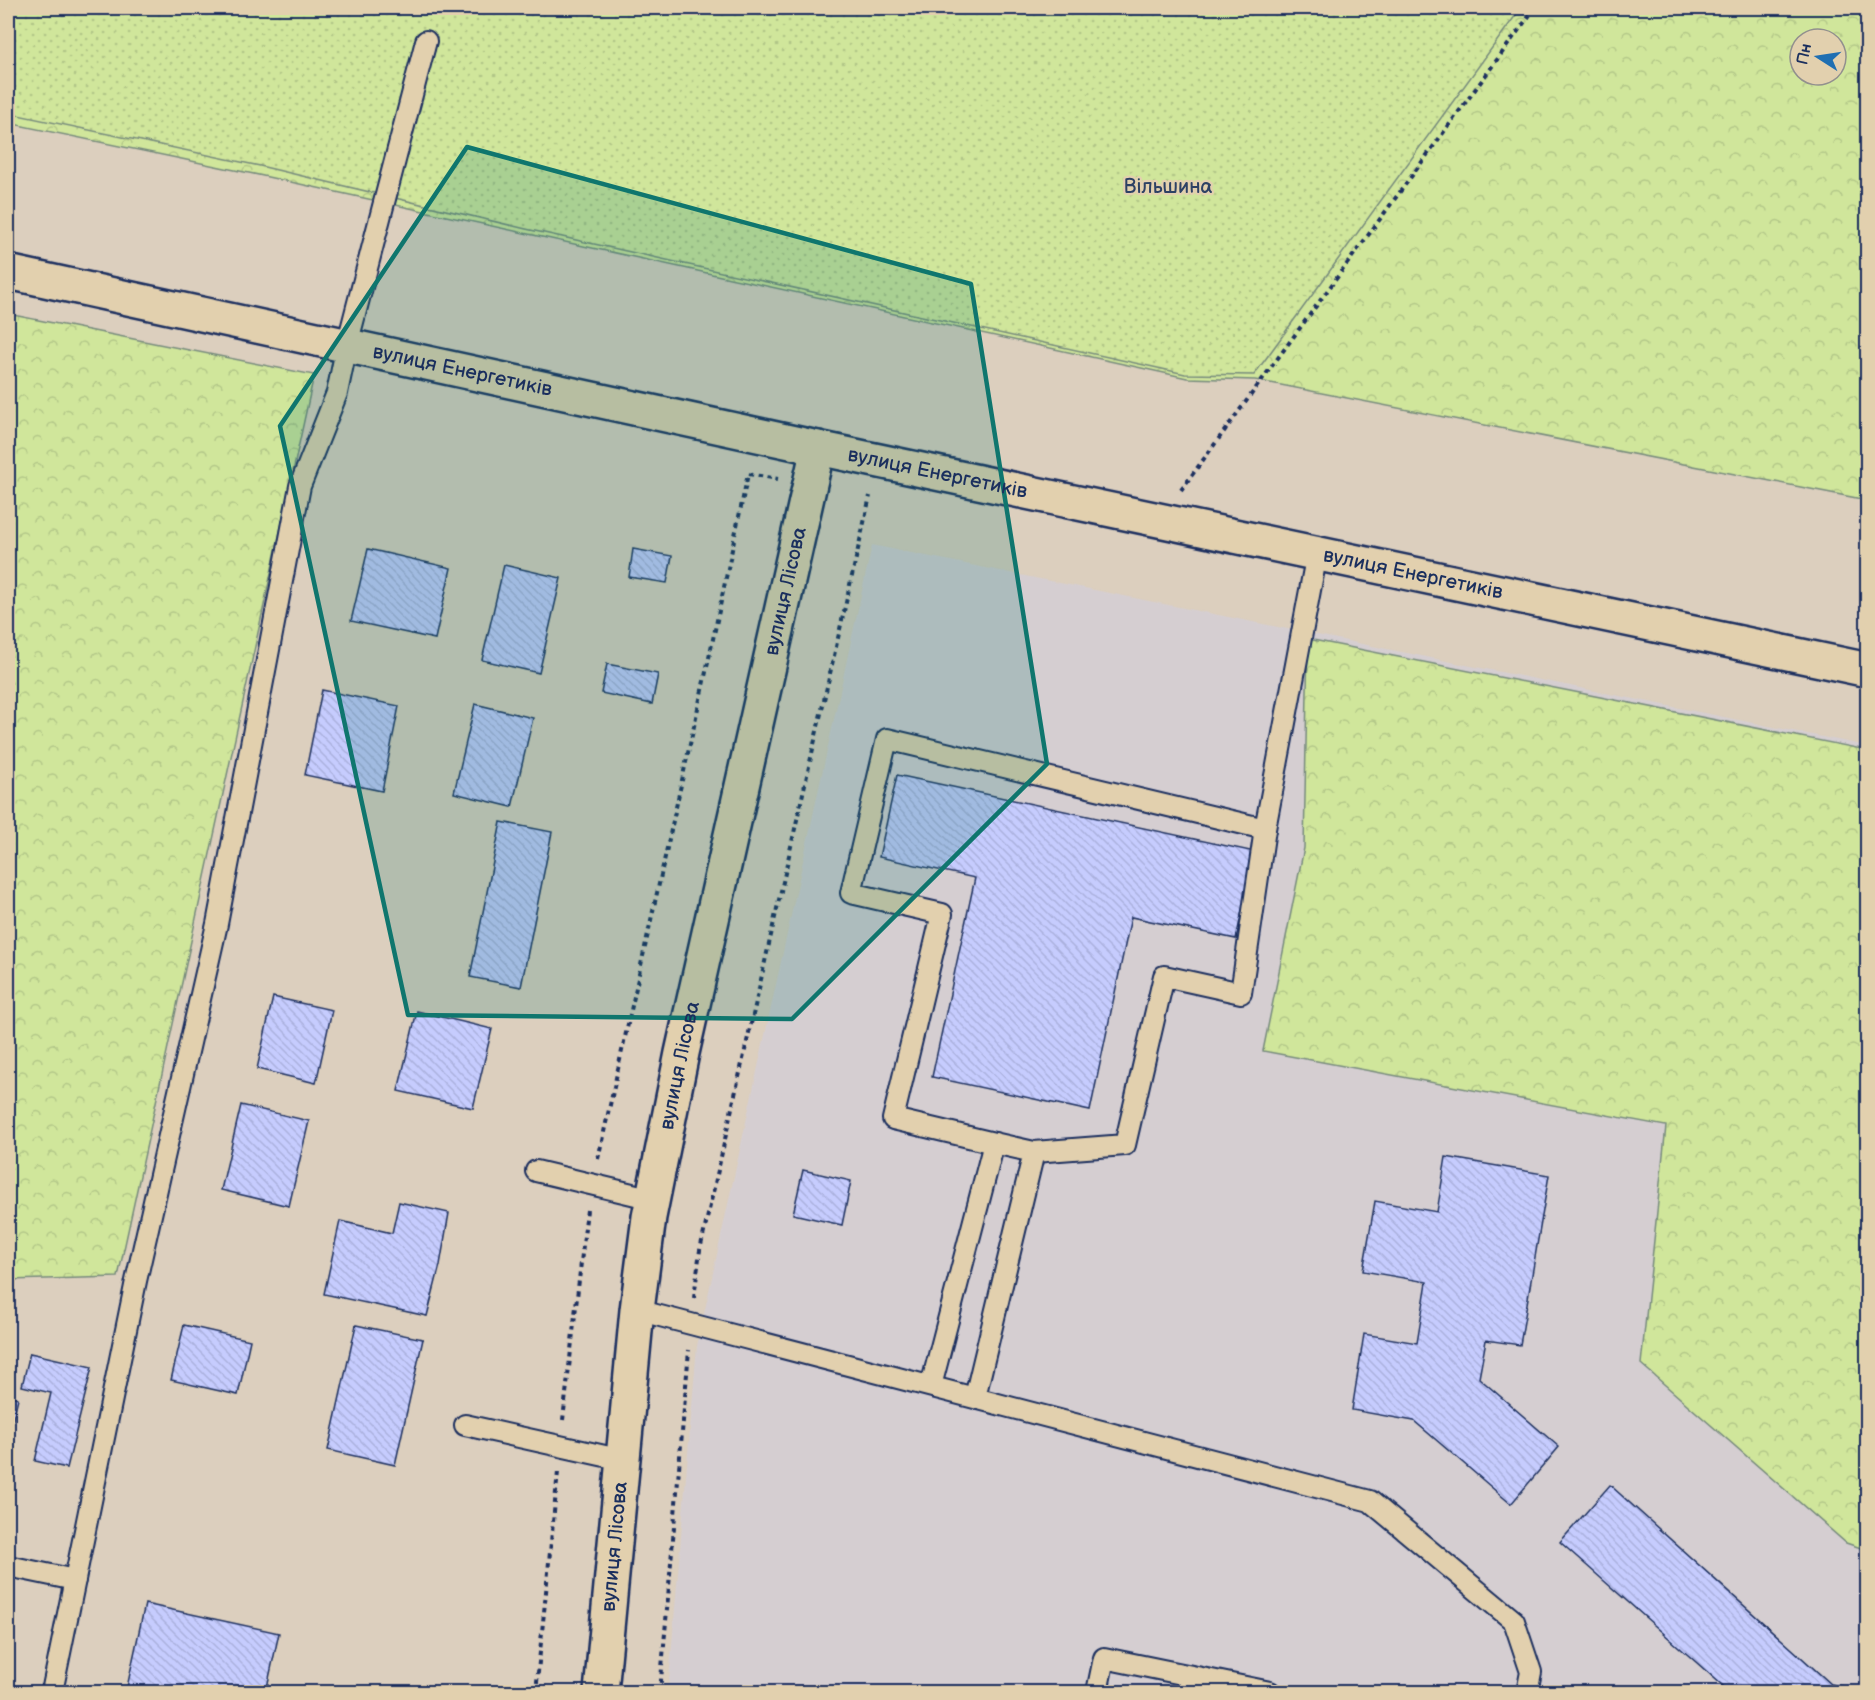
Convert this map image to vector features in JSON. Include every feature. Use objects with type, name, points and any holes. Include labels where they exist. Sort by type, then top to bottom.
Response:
[{"type":"main road","name":"вулиця Енергетиків","points":[[8,272],[818,448],[1868,670]]},
{"type":"main road","name":"вулиця Лісова","points":[[601,1692],[649,1217],[682,1053],[818,448]]},
{"type":"lane","points":[[52,1692],[136,1281],[217,924],[300,486],[337,393],[347,345],[426,41]]},
{"type":"lane","points":[[1265,829],[887,739],[850,893],[942,915],[893,1119],[1034,1152],[1125,1144],[1164,976],[1240,993],[1265,829],[1317,553]]},
{"type":"lane","points":[[931,1386],[994,1143]]},
{"type":"lane","points":[[975,1397],[1034,1152]]},
{"type":"lane","points":[[536,1171],[653,1198]]},
{"type":"lane","points":[[638,1310],[1370,1501],[1514,1621],[1531,1672],[1527,1692]]},
{"type":"lane","points":[[465,1425],[623,1460]]},
{"type":"lane","points":[[8,1566],[75,1580]]},
{"type":"lane","points":[[1097,1692],[1104,1658],[1270,1692]]},
{"type":"path","points":[[1160,519],[1535,8]]},
{"type":"path","points":[[536,1692],[560,1446],[587,1208],[748,474],[810,484]]},
{"type":"path","points":[[660,1692],[691,1324],[700,1250],[870,496],[860,494]]},
{"type":"highlighted area","points":[[467,147],[971,284],[1047,764],[792,1019],[408,1015],[280,426]]},
{"type":"shaded area","points":[[872,545],[1867,746],[1867,1692],[668,1692],[697,1346]]},
{"type":"green space","name":"Вільшина","points":[[8,8],[1867,8],[1867,500],[1255,380],[1187,378],[254,174],[8,123]]},
{"type":"green space","name":"Вільшина","points":[[8,8],[1521,8],[1254,375],[1185,374],[526,229],[260,166],[8,113]]},
{"type":"green space","points":[[8,314],[314,375],[118,1277],[8,1280]]},
{"type":"green space","points":[[1308,639],[1867,750],[1867,1550],[1846,1543],[1641,1364],[1666,1126],[1263,1051],[1304,848]]},
{"type":"building","points":[[368,549],[451,568],[435,639],[351,621]]},
{"type":"building","points":[[633,549],[672,556],[667,583],[629,577]]},
{"type":"building","points":[[504,565],[561,578],[539,673],[482,660]]},
{"type":"building","points":[[607,664],[658,674],[652,704],[601,693]]},
{"type":"building","points":[[322,690],[399,706],[382,791],[305,775]]},
{"type":"building","points":[[475,704],[533,718],[512,807],[454,793]]},
{"type":"building","points":[[897,775],[1255,852],[1236,939],[1131,917],[1090,1111],[932,1077],[975,878],[879,857]]},
{"type":"building","points":[[501,822],[552,832],[521,987],[470,977]]},
{"type":"building","points":[[273,997],[332,1010],[316,1083],[257,1069]]},
{"type":"building","points":[[417,1011],[492,1029],[473,1108],[398,1091]]},
{"type":"building","points":[[241,1105],[309,1121],[289,1206],[221,1190]]},
{"type":"building","points":[[1446,1157],[1549,1175],[1520,1345],[1486,1340],[1479,1378],[1559,1447],[1511,1504],[1414,1421],[1352,1410],[1364,1334],[1417,1343],[1427,1282],[1363,1271],[1375,1201],[1437,1212]]},
{"type":"building","points":[[803,1170],[851,1181],[842,1225],[793,1214]]},
{"type":"building","points":[[399,1202],[449,1213],[440,1265],[427,1316],[324,1294],[340,1221],[392,1233]]},
{"type":"building","points":[[184,1325],[250,1340],[238,1395],[171,1380]]},
{"type":"building","points":[[356,1325],[423,1339],[395,1465],[328,1450]]},
{"type":"building","points":[[30,1353],[92,1367],[67,1468],[35,1461],[51,1393],[22,1386]]},
{"type":"building","points":[[8,1395],[18,1398],[8,1440]]},
{"type":"building","points":[[1610,1485],[1831,1684],[1868,1692],[1730,1692],[1560,1542]]},
{"type":"building","points":[[145,1604],[279,1633],[266,1692],[126,1692]]}]
